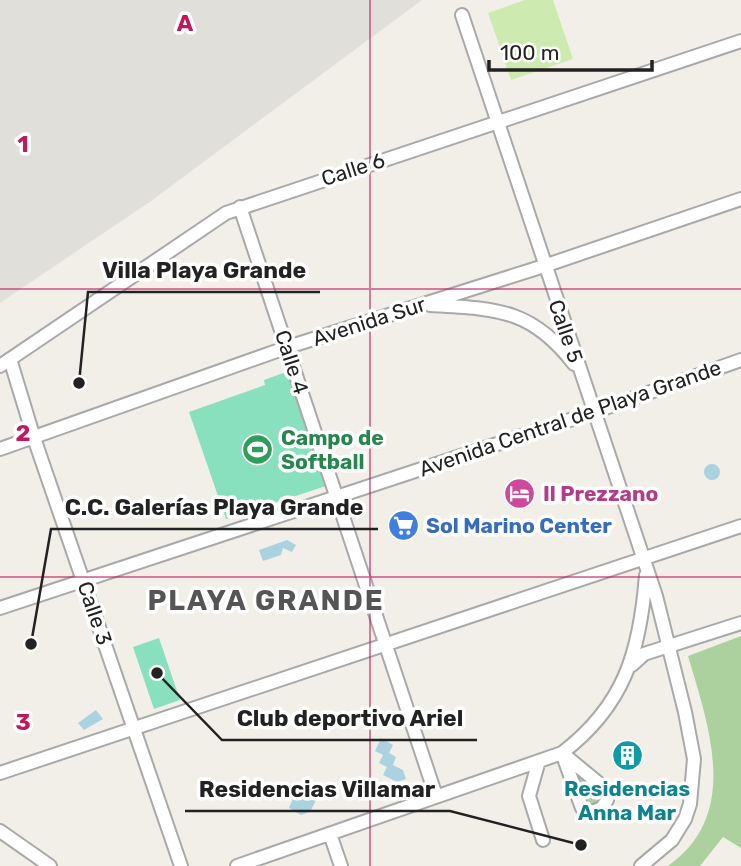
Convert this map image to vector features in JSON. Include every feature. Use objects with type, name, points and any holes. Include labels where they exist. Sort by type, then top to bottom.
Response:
[{"type":"street","name":"Calle 5","points":[[462,15],[671,646],[692,751],[693,790],[680,829],[672,840],[641,866]]},
{"type":"street","name":"Calle 6","points":[[5,363],[203,228],[240,206],[741,41]]},
{"type":"street","name":"Avenida Sur","points":[[0,449],[288,347],[544,266],[741,199]]},
{"type":"street","name":"Calle 4","points":[[240,206],[436,796]]},
{"type":"street","points":[[420,305],[508,312],[558,343],[581,373]]},
{"type":"street","name":"Avenida Central de Playa Grande","points":[[0,608],[594,412],[741,360]]},
{"type":"street","name":"Calle 3","points":[[5,363],[84,580],[181,866]]},
{"type":"street","points":[[0,773],[386,643],[645,563],[741,526]]},
{"type":"street","points":[[237,866],[436,796],[538,764],[562,753],[596,724],[616,697],[628,671],[640,627],[645,563]]},
{"type":"street","points":[[628,671],[644,653],[741,623]]},
{"type":"street","points":[[562,753],[605,790],[607,800],[602,808],[589,812],[579,805],[562,753]]},
{"type":"street","points":[[538,764],[529,796],[543,841]]},
{"type":"street","points":[[0,831],[50,866]]},
{"type":"street","points":[[330,834],[341,866]]},
{"type":"shaded area","points":[[0,0],[422,0],[151,201],[0,303]]},
{"type":"green space","points":[[525,0],[553,0],[573,59],[511,80],[488,13]]},
{"type":"green space","name":"Campo de Softball","points":[[289,371],[326,486],[226,519],[189,412],[265,385],[264,380]]},
{"type":"green space","points":[[741,636],[741,848],[723,837],[700,866],[668,866],[691,845],[705,822],[712,796],[710,740],[688,656]]},
{"type":"green space","points":[[159,638],[180,700],[154,709],[133,647]]},
{"type":"green space","points":[[576,776],[599,787],[600,799],[597,804],[586,806]]},
{"type":"water","points":[[712,464],[718,466],[718,478],[712,480],[706,478],[704,472],[706,466]]},
{"type":"water","points":[[287,540],[296,545],[292,552],[283,548],[281,555],[263,561],[259,550]]},
{"type":"water","points":[[96,710],[103,719],[84,730],[78,723]]},
{"type":"water","points":[[381,738],[393,745],[389,753],[396,757],[393,765],[403,770],[406,779],[397,782],[383,775],[387,767],[379,763],[383,755],[375,751]]},
{"type":"water","points":[[297,788],[316,800],[310,812],[301,815],[289,808]]},
{"type":"place","name":"Villa Playa Grande","points":[[79,383]]},
{"type":"place","name":"Campo de Softball","points":[[258,449]]},
{"type":"place","name":"Il Prezzano","points":[[520,493]]},
{"type":"place","name":"Sol Marino Center","points":[[403,525]]},
{"type":"place","name":"C.C. Galerías Playa Grande","points":[[31,644]]},
{"type":"place","name":"Club deportivo Ariel","points":[[157,673]]},
{"type":"place","name":"Residencias Anna Mar","points":[[627,756]]},
{"type":"place","name":"Residencias Villamar","points":[[581,845]]},
{"type":"district","name":"PLAYA GRANDE","points":[[266,600]]}]
